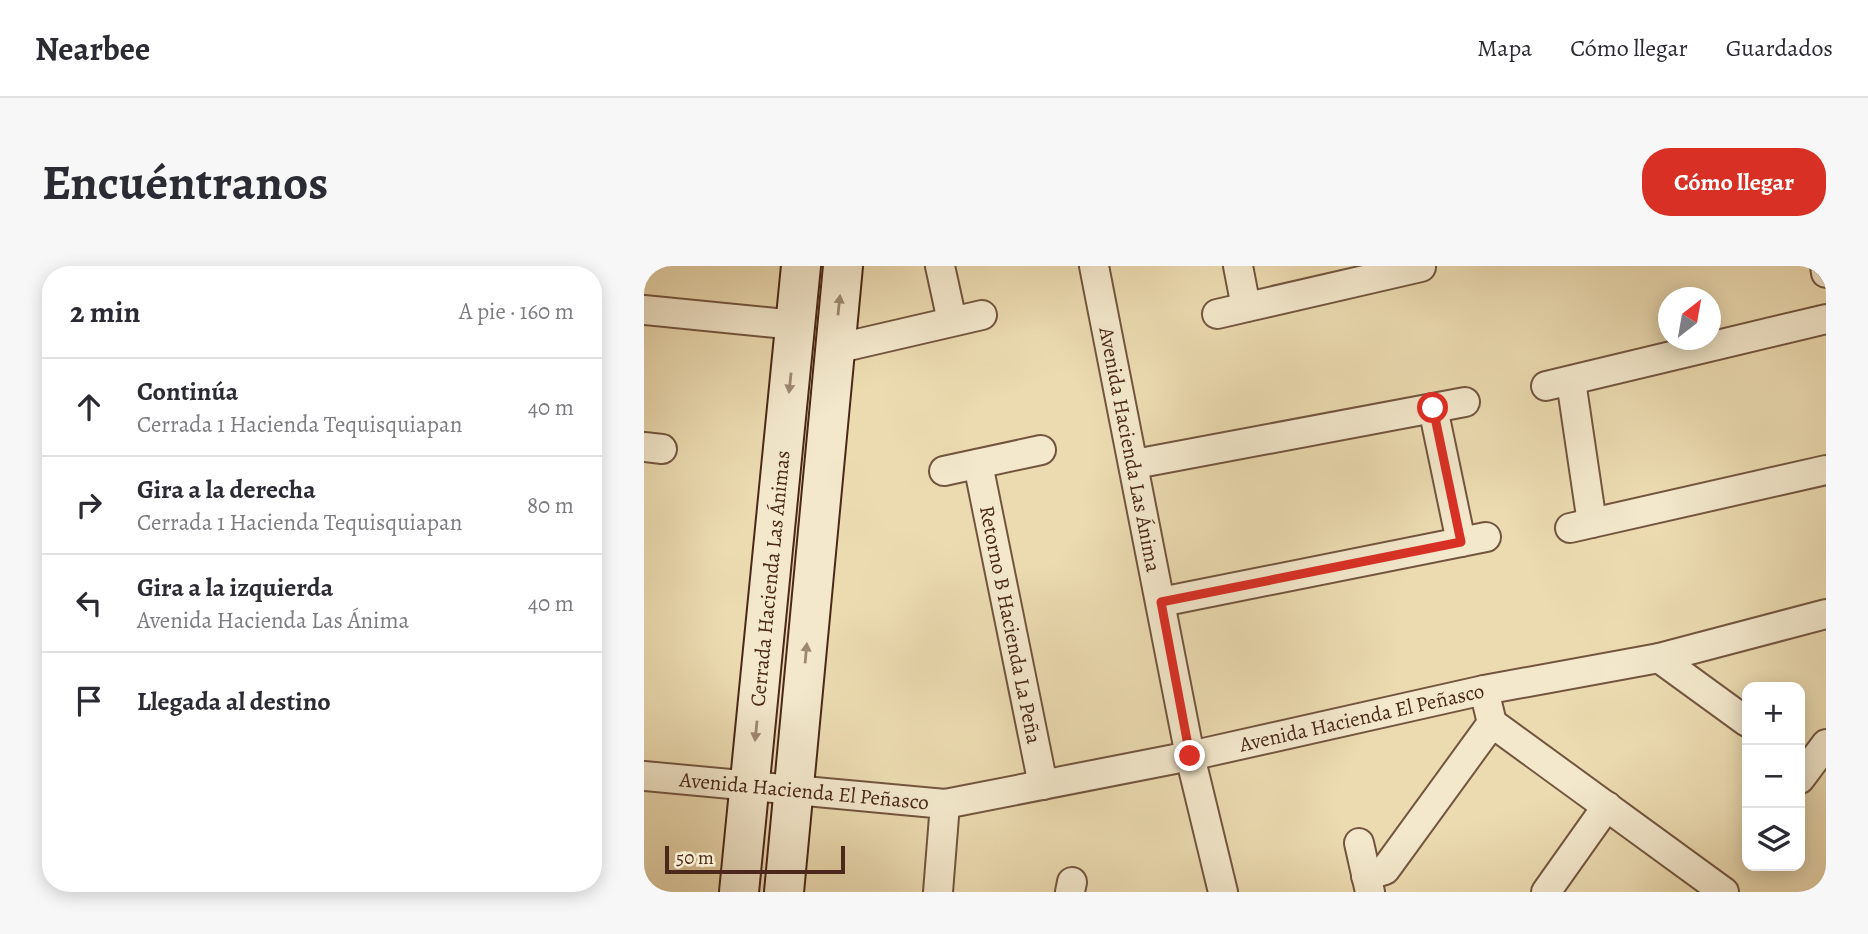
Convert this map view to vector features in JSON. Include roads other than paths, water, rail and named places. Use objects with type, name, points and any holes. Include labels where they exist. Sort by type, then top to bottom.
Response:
[{"type":"street","name":"Cerrada Hacienda Las Ánimas","points":[[739,892],[801,266]]},
{"type":"street","name":"Cerrada Hacienda Las Ánimas","points":[[784,892],[843,266]]},
{"type":"street","points":[[940,266],[952,321]]},
{"type":"street","name":"Avenida Hacienda Las Ánima","points":[[1094,266],[1135,464],[1190,756],[1223,892]]},
{"type":"street","points":[[1238,266],[1246,307]]},
{"type":"street","points":[[1825,266],[1826,273]]},
{"type":"street","points":[[1217,314],[1383,271],[1421,267]]},
{"type":"street","points":[[644,310],[796,325]]},
{"type":"street","points":[[835,349],[982,314]]},
{"type":"street","points":[[1826,319],[1558,384],[1581,526],[1826,470]]},
{"type":"street","points":[[1135,464],[1465,402]]},
{"type":"street","points":[[1161,602],[1473,539],[1433,408]]},
{"type":"street","points":[[944,471],[1041,450]]},
{"type":"street","name":"Retorno B Hacienda La Peña","points":[[978,464],[1043,785]]},
{"type":"street","name":"Avenida Hacienda El Peñasco","points":[[644,776],[945,804],[1190,756],[1484,690],[1660,658],[1826,614]]},
{"type":"street","points":[[1660,658],[1742,718]]},
{"type":"street","points":[[1484,690],[1492,723],[1724,892]]},
{"type":"street","points":[[1359,843],[1368,884],[1385,870],[1492,723]]},
{"type":"street","points":[[1805,766],[1826,744]]},
{"type":"street","points":[[938,892],[945,804]]},
{"type":"street","points":[[1546,892],[1606,806]]}]
